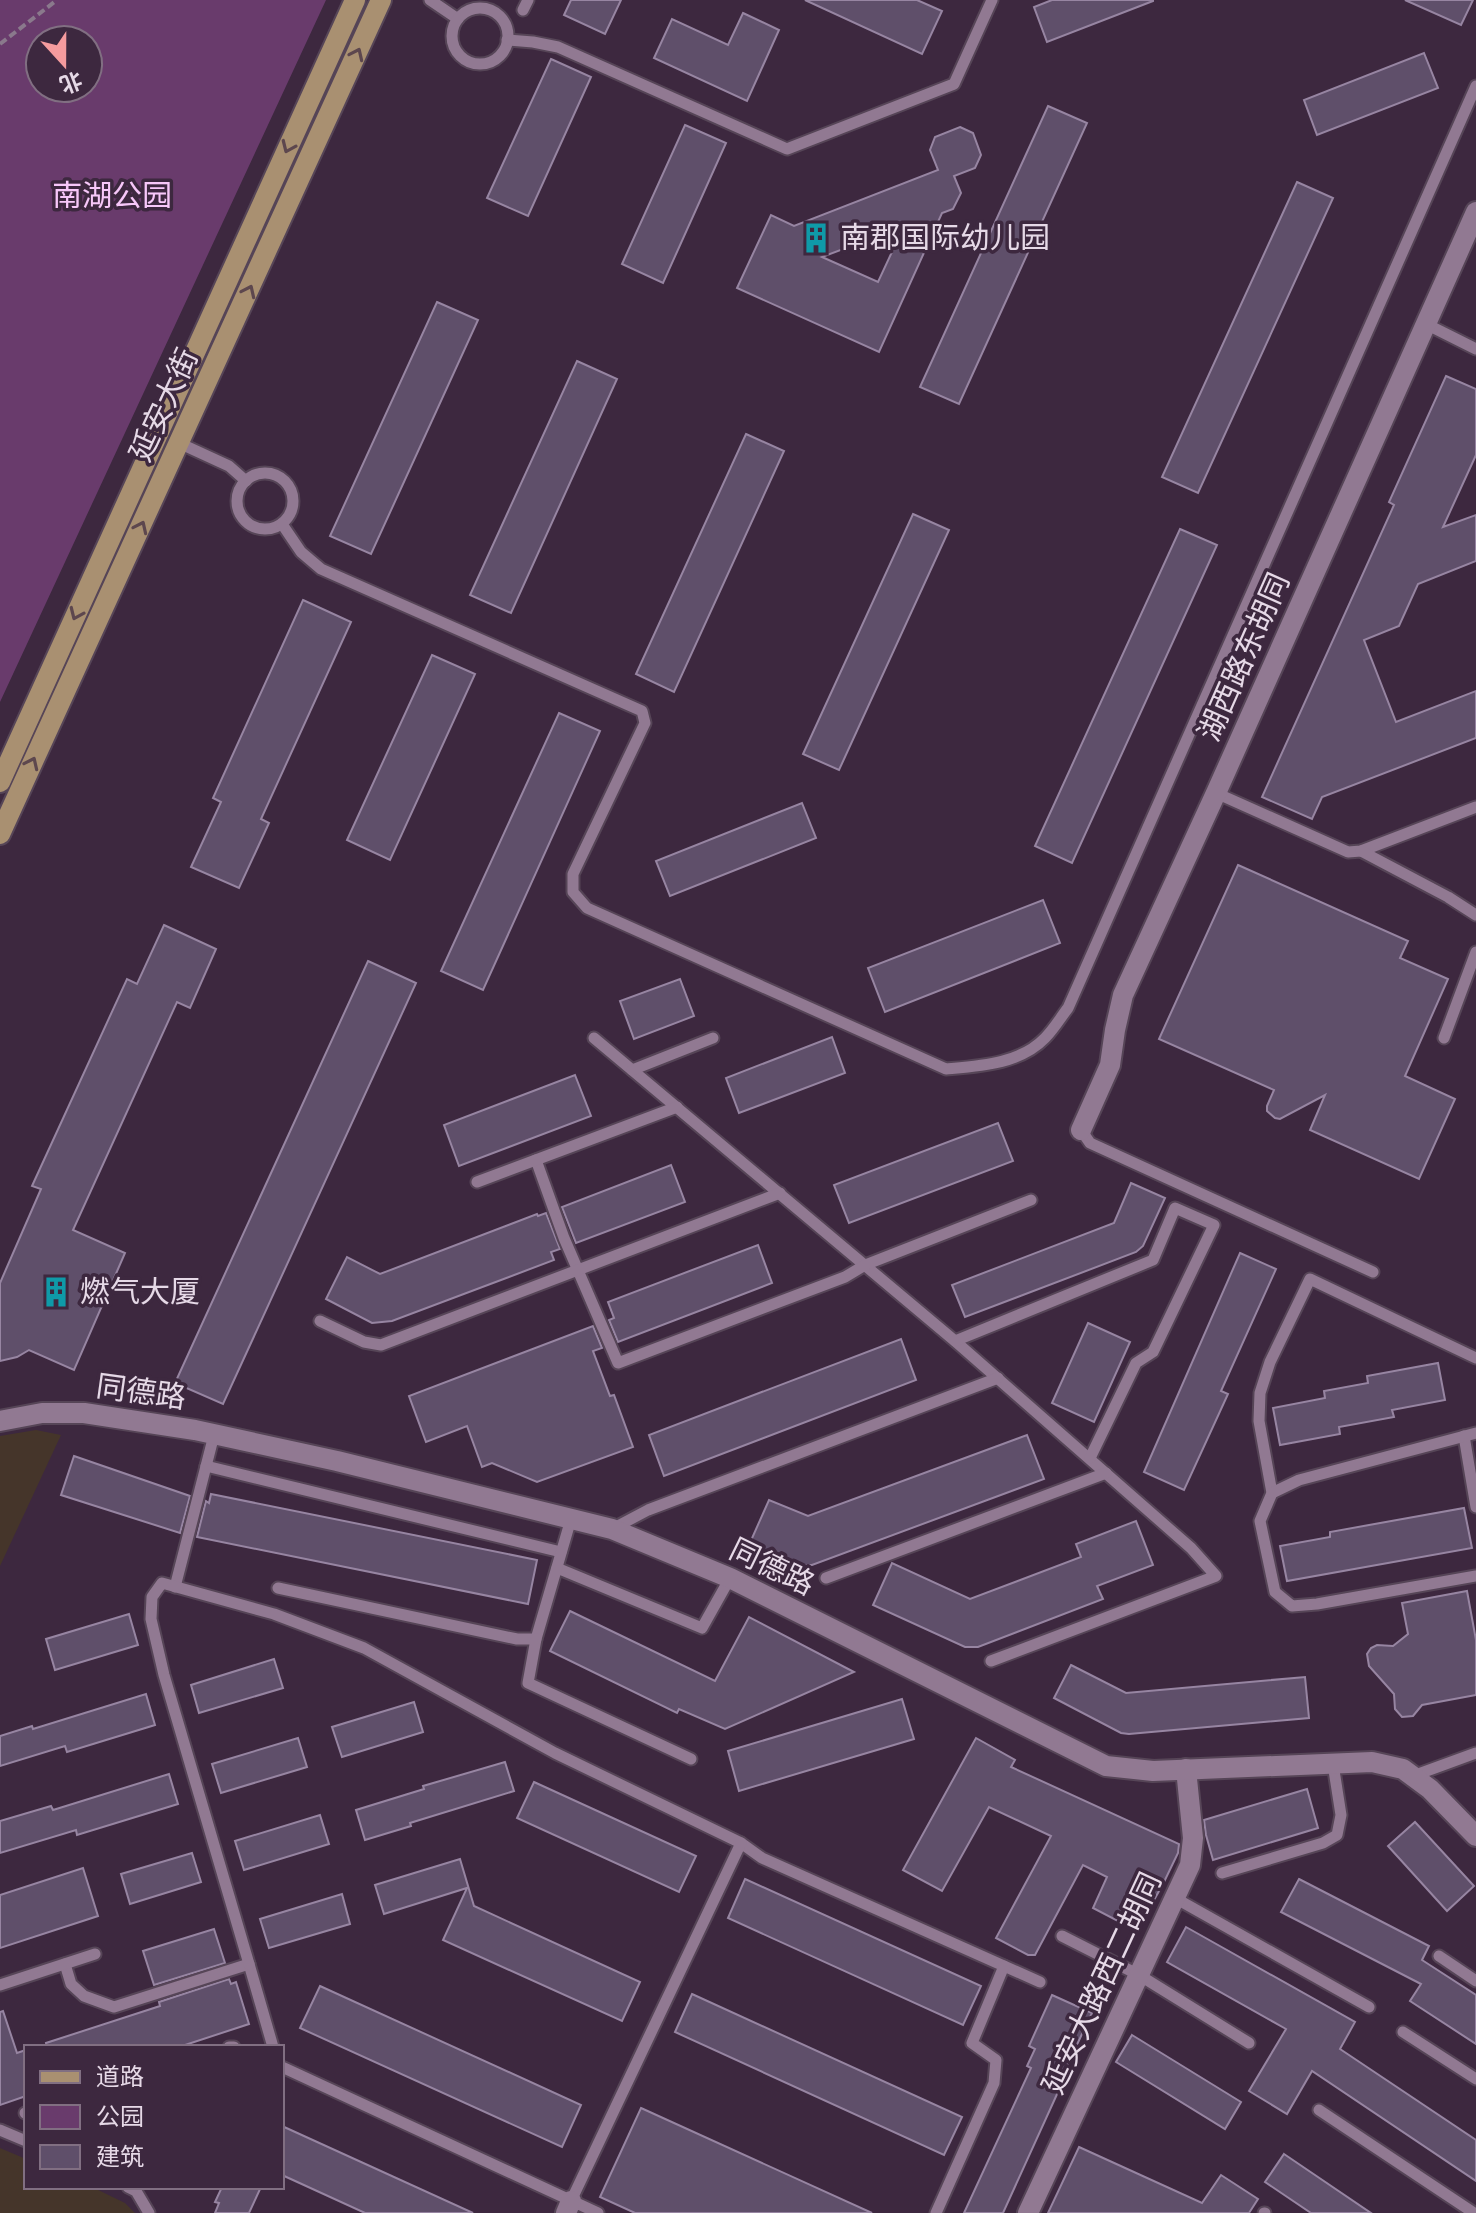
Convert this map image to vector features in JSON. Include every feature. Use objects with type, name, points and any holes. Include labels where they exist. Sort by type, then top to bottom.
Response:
[{"type":"main road","name":"延安大街","points":[[0,782],[355,0]]},
{"type":"main road","name":"延安大街","points":[[0,834],[381,0]]},
{"type":"street","name":"湖西路东胡同","points":[[1081,1130],[1110,1065],[1123,995],[1476,212]]},
{"type":"street","name":"同德路","points":[[0,1421],[42,1413],[84,1413],[214,1435],[337,1461],[612,1529],[730,1578],[1106,1766],[1153,1771],[1372,1762],[1403,1769],[1413,1776],[1476,1836]]},
{"type":"street","name":"延安大路西二胡同","points":[[1028,2213],[1190,1865],[1193,1838],[1186,1769]]},
{"type":"lane","points":[[430,0],[458,19]]},
{"type":"lane","points":[[507,40],[558,47],[787,149],[954,84],[992,0]]},
{"type":"lane","points":[[476,8],[496,13],[503,20],[507,40],[499,57],[491,62],[473,63],[458,53],[452,37],[458,19],[476,8]]},
{"type":"lane","points":[[282,524],[301,552],[321,569],[642,711],[645,723],[573,874],[573,892],[587,908],[946,1069],[985,1066],[1018,1056],[1044,1039],[1068,1008],[1476,86]]},
{"type":"lane","points":[[1426,324],[1476,349]]},
{"type":"lane","points":[[179,443],[229,466],[246,481]]},
{"type":"lane","points":[[264,473],[282,478],[289,485],[292,510],[282,524],[262,529],[244,519],[237,500],[246,481],[254,475],[264,473]]},
{"type":"lane","points":[[1216,793],[1348,852],[1361,851],[1476,807]]},
{"type":"lane","points":[[1361,851],[1476,915]]},
{"type":"lane","points":[[1444,1038],[1476,952]]},
{"type":"lane","points":[[594,1038],[998,1378],[1191,1548],[1216,1576],[991,1661]]},
{"type":"lane","points":[[632,1070],[713,1038]]},
{"type":"lane","points":[[477,1182],[677,1107]]},
{"type":"lane","points":[[1081,1130],[1090,1143],[1373,1272]]},
{"type":"lane","points":[[536,1160],[564,1238],[618,1363],[845,1277],[865,1265],[1031,1200]]},
{"type":"lane","points":[[320,1321],[364,1342],[381,1345],[780,1193]]},
{"type":"lane","points":[[955,1341],[1153,1260],[1175,1208],[1214,1225],[1153,1352],[1136,1363],[1090,1458]]},
{"type":"lane","points":[[1476,1358],[1310,1279],[1270,1362],[1260,1393],[1259,1421],[1272,1493],[1260,1521],[1275,1592],[1292,1606],[1476,1576]]},
{"type":"lane","points":[[612,1529],[648,1510],[998,1378]]},
{"type":"lane","points":[[1272,1493],[1299,1480],[1470,1434],[1476,1507]]},
{"type":"lane","points":[[175,1587],[214,1435]]},
{"type":"lane","points":[[206,1466],[561,1552]]},
{"type":"lane","points":[[826,1578],[1106,1473]]},
{"type":"lane","points":[[571,1519],[536,1639],[528,1683],[691,1759]]},
{"type":"lane","points":[[557,1568],[702,1628],[730,1578]]},
{"type":"lane","points":[[272,2045],[164,1675],[151,1619],[152,1597],[162,1583],[274,1614],[364,1648],[555,1753],[741,1843],[762,1858],[1040,1982]]},
{"type":"lane","points":[[278,1588],[517,1639],[536,1639]]},
{"type":"lane","points":[[1413,1776],[1476,1753]]},
{"type":"lane","points":[[1222,1873],[1323,1843],[1337,1835],[1341,1815],[1333,1764]]},
{"type":"lane","points":[[568,2207],[741,1843]]},
{"type":"lane","points":[[1175,1898],[1369,2007]]},
{"type":"lane","points":[[1062,1936],[1139,1975],[1249,2043]]},
{"type":"lane","points":[[0,1985],[95,1954]]},
{"type":"lane","points":[[1439,1956],[1476,1981]]},
{"type":"lane","points":[[65,1964],[71,1984],[84,1996],[114,2007],[249,1964]]},
{"type":"lane","points":[[936,2213],[994,2083],[996,2060],[972,2043],[1004,1966]]},
{"type":"lane","points":[[1403,2032],[1476,2079]]},
{"type":"lane","points":[[284,2068],[568,2207],[598,2213]]},
{"type":"lane","points":[[1319,2110],[1474,2213]]},
{"type":"lane","points":[[0,2130],[24,2140]]},
{"type":"lane","points":[[132,2189],[149,2213]]},
{"type":"path","points":[[0,44],[57,0]]},
{"type":"shaded area","points":[[36,1430],[61,1435],[0,1566],[0,1436]]},
{"type":"shaded area","points":[[0,2148],[24,2158],[24,2189],[96,2189],[125,2203],[135,2213],[0,2213]]},
{"type":"green space","name":"南湖公园","points":[[0,0],[326,0],[0,702]]},
{"type":"building","points":[[571,0],[621,0],[605,34],[564,15]]},
{"type":"building","points":[[805,0],[917,0],[942,11],[922,54]]},
{"type":"building","points":[[1052,0],[1153,1],[1047,42],[1034,7]]},
{"type":"building","points":[[1405,0],[1473,0],[1461,25]]},
{"type":"building","points":[[743,13],[779,30],[747,101],[654,58],[672,19],[728,45]]},
{"type":"building","points":[[1424,53],[1438,88],[1317,135],[1304,100]]},
{"type":"building","points":[[551,59],[591,77],[528,216],[487,198]]},
{"type":"building","points":[[1048,106],[1087,123],[959,404],[920,387]]},
{"type":"building","points":[[685,125],[726,143],[663,283],[622,264]]},
{"type":"building","name":"南郡国际幼儿园","points":[[960,127],[973,133],[981,155],[975,168],[954,176],[961,193],[953,209],[942,213],[879,352],[737,288],[771,215],[794,226],[938,170],[930,150],[935,137]],"holes":[[[904,226],[878,282],[822,257]]]},
{"type":"building","points":[[1297,182],[1333,198],[1198,493],[1162,477]]},
{"type":"building","points":[[437,302],[478,320],[371,554],[330,536]]},
{"type":"building","points":[[577,361],[617,379],[511,613],[470,595]]},
{"type":"building","points":[[1446,376],[1476,389],[1476,455],[1443,527],[1476,515],[1476,561],[1418,584],[1399,626],[1364,640],[1396,722],[1476,691],[1476,738],[1322,797],[1312,819],[1262,797],[1394,505],[1389,502]]},
{"type":"building","points":[[746,434],[784,451],[674,692],[636,674]]},
{"type":"building","points":[[913,514],[949,530],[839,770],[803,754]]},
{"type":"building","points":[[1180,529],[1217,545],[1072,863],[1035,846]]},
{"type":"building","points":[[303,600],[351,622],[261,819],[269,823],[239,888],[191,867],[221,802],[213,798]]},
{"type":"building","points":[[432,655],[475,674],[390,860],[347,840]]},
{"type":"building","points":[[559,713],[600,731],[483,990],[441,971]]},
{"type":"building","points":[[802,803],[816,838],[670,896],[656,861]]},
{"type":"building","points":[[1238,865],[1408,941],[1400,958],[1448,979],[1405,1076],[1455,1099],[1419,1179],[1310,1130],[1325,1095],[1280,1119],[1275,1118],[1267,1111],[1274,1090],[1159,1039]]},
{"type":"building","points":[[1043,900],[1060,943],[885,1012],[868,968]]},
{"type":"building","points":[[164,925],[216,949],[190,1008],[177,1002],[73,1230],[125,1253],[74,1370],[29,1350],[0,1361],[0,1283],[41,1189],[32,1186],[127,979],[137,984]]},
{"type":"building","points":[[368,961],[416,983],[223,1404],[175,1383]]},
{"type":"building","points":[[680,979],[694,1016],[634,1039],[620,1001]]},
{"type":"building","points":[[832,1037],[845,1073],[739,1113],[726,1078]]},
{"type":"building","points":[[575,1075],[591,1116],[459,1166],[444,1125]]},
{"type":"building","points":[[998,1123],[1013,1161],[849,1223],[834,1185]]},
{"type":"building","points":[[671,1165],[685,1202],[576,1243],[562,1207]]},
{"type":"building","points":[[1131,1183],[1165,1198],[1143,1246],[1136,1252],[965,1317],[952,1285],[1114,1223]]},
{"type":"building","points":[[546,1213],[560,1249],[551,1252],[554,1260],[392,1321],[372,1323],[326,1299],[347,1257],[380,1274]]},
{"type":"building","points":[[758,1245],[772,1283],[618,1342],[609,1320],[614,1318],[608,1302]]},
{"type":"building","points":[[1240,1253],[1276,1269],[1221,1391],[1228,1394],[1184,1490],[1144,1472]]},
{"type":"building","points":[[1088,1323],[1130,1342],[1094,1422],[1052,1403]]},
{"type":"building","points":[[593,1326],[602,1348],[593,1351],[610,1396],[614,1395],[633,1447],[537,1482],[492,1463],[482,1467],[467,1426],[426,1442],[409,1396]]},
{"type":"building","points":[[901,1339],[916,1380],[664,1476],[649,1435]]},
{"type":"building","points":[[1438,1363],[1445,1400],[1392,1410],[1394,1417],[1339,1427],[1340,1434],[1280,1445],[1273,1408],[1325,1398],[1324,1391],[1368,1383],[1367,1376]]},
{"type":"building","points":[[1027,1435],[1044,1479],[812,1565],[797,1565],[749,1545],[769,1500],[808,1516]]},
{"type":"building","points":[[74,1456],[190,1496],[180,1533],[61,1495]]},
{"type":"building","points":[[211,1494],[537,1560],[528,1604],[197,1537],[206,1501],[209,1503]]},
{"type":"building","points":[[1464,1508],[1472,1548],[1287,1581],[1280,1546],[1330,1537],[1330,1532]]},
{"type":"building","points":[[1136,1521],[1153,1565],[1097,1586],[1103,1599],[978,1647],[965,1647],[873,1605],[892,1563],[970,1599],[1081,1557],[1076,1544]]},
{"type":"building","points":[[1467,1591],[1476,1640],[1476,1695],[1422,1705],[1413,1716],[1402,1717],[1395,1709],[1394,1694],[1369,1666],[1367,1654],[1377,1645],[1393,1646],[1408,1634],[1402,1603]]},
{"type":"building","points":[[570,1611],[715,1681],[749,1617],[854,1672],[725,1729],[679,1709],[677,1713],[550,1651]]},
{"type":"building","points":[[129,1614],[138,1645],[55,1670],[46,1639]]},
{"type":"building","points":[[274,1659],[283,1688],[199,1713],[191,1685]]},
{"type":"building","points":[[1071,1665],[1126,1693],[1305,1677],[1309,1718],[1121,1733],[1054,1698]]},
{"type":"building","points":[[146,1694],[155,1725],[67,1752],[65,1746],[0,1766],[0,1736]]},
{"type":"building","points":[[902,1699],[914,1739],[739,1791],[728,1751]]},
{"type":"building","points":[[414,1702],[423,1732],[342,1757],[332,1727]]},
{"type":"building","points":[[298,1738],[307,1767],[221,1793],[212,1764]]},
{"type":"building","points":[[976,1738],[1015,1760],[1011,1767],[1179,1844],[1164,1882],[1137,1931],[1093,1908],[1107,1877],[1083,1865],[1035,1955],[1028,1955],[996,1938],[1051,1836],[989,1807],[942,1891],[903,1870]]},
{"type":"building","points":[[505,1762],[514,1791],[365,1840],[356,1810]]},
{"type":"building","points":[[169,1774],[178,1804],[77,1835],[76,1830],[0,1853],[0,1821],[51,1806],[53,1810]]},
{"type":"building","points":[[534,1782],[696,1856],[679,1892],[517,1818]]},
{"type":"building","points":[[1307,1789],[1318,1828],[1213,1860],[1204,1820]]},
{"type":"building","points":[[320,1815],[329,1844],[244,1870],[235,1841]]},
{"type":"building","points":[[1415,1822],[1474,1886],[1447,1911],[1388,1846]]},
{"type":"building","points":[[192,1853],[201,1882],[130,1904],[121,1874]]},
{"type":"building","points":[[460,1859],[474,1906],[640,1982],[622,2021],[443,1940],[467,1888],[384,1914],[375,1885]]},
{"type":"building","points":[[83,1868],[98,1916],[0,1948],[0,1895]]},
{"type":"building","points":[[745,1879],[981,1986],[963,2025],[728,1918]]},
{"type":"building","points":[[1299,1879],[1429,1946],[1422,1960],[1476,1995],[1476,2044],[1410,2001],[1421,1984],[1281,1912]]},
{"type":"building","points":[[342,1894],[350,1924],[269,1948],[260,1919]]},
{"type":"building","points":[[1186,1927],[1355,2022],[1340,2049],[1476,2140],[1476,2181],[1312,2071],[1287,2114],[1249,2091],[1286,2029],[1167,1962]]},
{"type":"building","points":[[214,1929],[225,1963],[154,1985],[143,1951]]},
{"type":"building","points":[[229,1979],[231,1984],[236,1982],[249,2024],[185,2045],[46,2045],[160,2006],[159,2002]]},
{"type":"building","points":[[320,1986],[581,2105],[562,2147],[300,2028]]},
{"type":"building","points":[[692,1994],[962,2117],[944,2155],[675,2032]]},
{"type":"building","points":[[1052,1995],[1092,2013],[1003,2213],[964,2213],[1031,2068],[1027,2066],[1035,2049],[1029,2046]]},
{"type":"building","points":[[3,2011],[17,2053],[24,2051],[24,2097],[0,2105],[0,2012]]},
{"type":"building","points":[[1132,2035],[1241,2102],[1225,2129],[1116,2062]]},
{"type":"building","points":[[641,2108],[872,2213],[635,2213],[600,2197]]},
{"type":"building","points":[[284,2127],[473,2213],[365,2213],[284,2176]]},
{"type":"building","points":[[1079,2147],[1202,2203],[1221,2175],[1258,2199],[1249,2213],[1048,2213]]},
{"type":"building","points":[[1284,2154],[1371,2213],[1311,2213],[1265,2182]]},
{"type":"building","points":[[221,2189],[260,2189],[249,2213],[215,2213],[219,2203],[215,2202]]},
{"type":"place","name":"南郡国际幼儿园","points":[[816,238]]},
{"type":"place","name":"燃气大厦","points":[[56,1292]]}]
